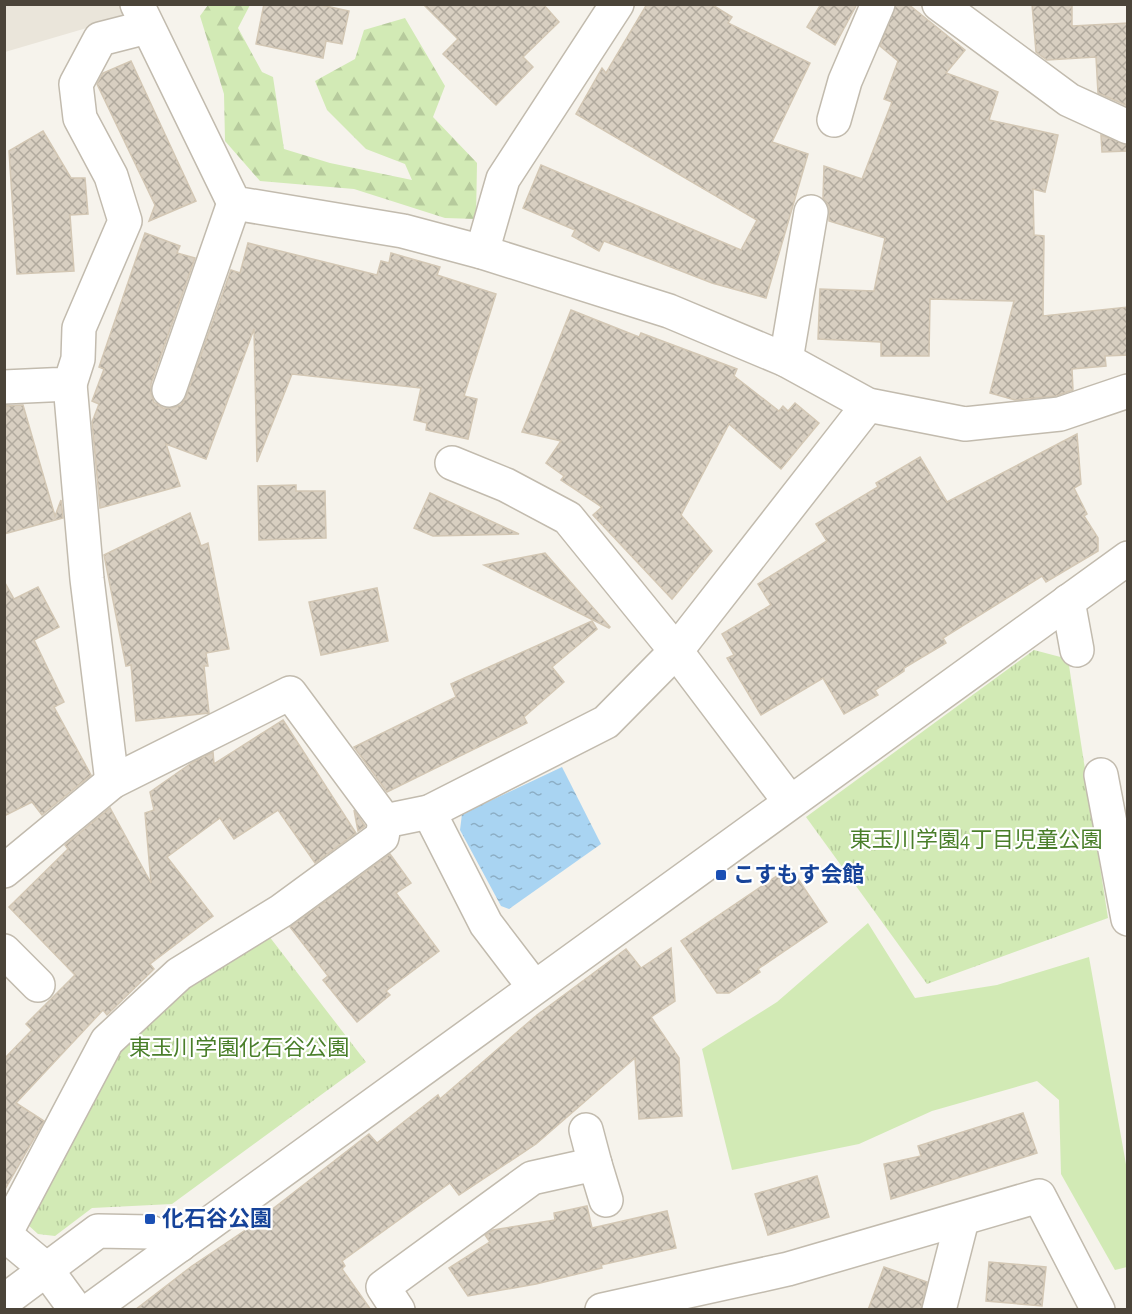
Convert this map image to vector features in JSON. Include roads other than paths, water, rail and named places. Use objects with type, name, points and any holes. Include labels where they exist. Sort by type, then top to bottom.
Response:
[{"type":"street","points":[[482,252],[503,179],[617,4]]},
{"type":"street","points":[[834,120],[845,81],[878,4]]},
{"type":"street","points":[[939,4],[1069,100],[1128,127]]},
{"type":"street","points":[[112,782],[87,579],[70,384],[78,359],[79,328],[125,221],[111,176],[80,118],[76,84],[100,39],[142,16],[234,202],[169,390]]},
{"type":"street","points":[[234,202],[403,231],[482,252],[669,311],[786,360],[868,405],[965,424],[1060,414],[1128,391]]},
{"type":"street","points":[[786,360],[811,212]]},
{"type":"street","points":[[4,387],[70,384]]},
{"type":"street","points":[[385,821],[429,812],[606,722],[675,651],[868,405]]},
{"type":"street","points":[[452,463],[506,485],[568,518],[675,651],[790,802]]},
{"type":"street","points":[[90,1310],[1128,558]]},
{"type":"street","points":[[1068,601],[1077,650]]},
{"type":"street","points":[[5,868],[112,782],[290,693],[385,821],[382,837],[281,911],[179,974],[107,1041],[5,1234],[46,1269],[76,1310]]},
{"type":"street","points":[[1101,775],[1128,919]]},
{"type":"street","points":[[429,812],[486,924],[534,987]]},
{"type":"street","points":[[4,951],[38,985]]},
{"type":"street","points":[[586,1130],[606,1200]]},
{"type":"street","points":[[398,1310],[383,1287],[392,1280],[532,1178],[595,1164]]},
{"type":"street","points":[[602,1310],[788,1269],[1039,1196],[1098,1310]]},
{"type":"street","points":[[939,1310],[962,1220]]},
{"type":"street","points":[[4,1301],[98,1231],[150,1232],[180,1245]]},
{"type":"water","points":[[562,767],[601,844],[509,909],[501,906],[460,830],[462,814]]},
{"type":"place","name":"こすもす会館","points":[[721,875]]},
{"type":"place","name":"化石谷公園","points":[[150,1219]]},
{"type":"park label","name":"東玉川学園4丁目児童公園","points":[[976,840]]},
{"type":"park label","name":"東玉川学園化石谷公園","points":[[239,1048]]}]
